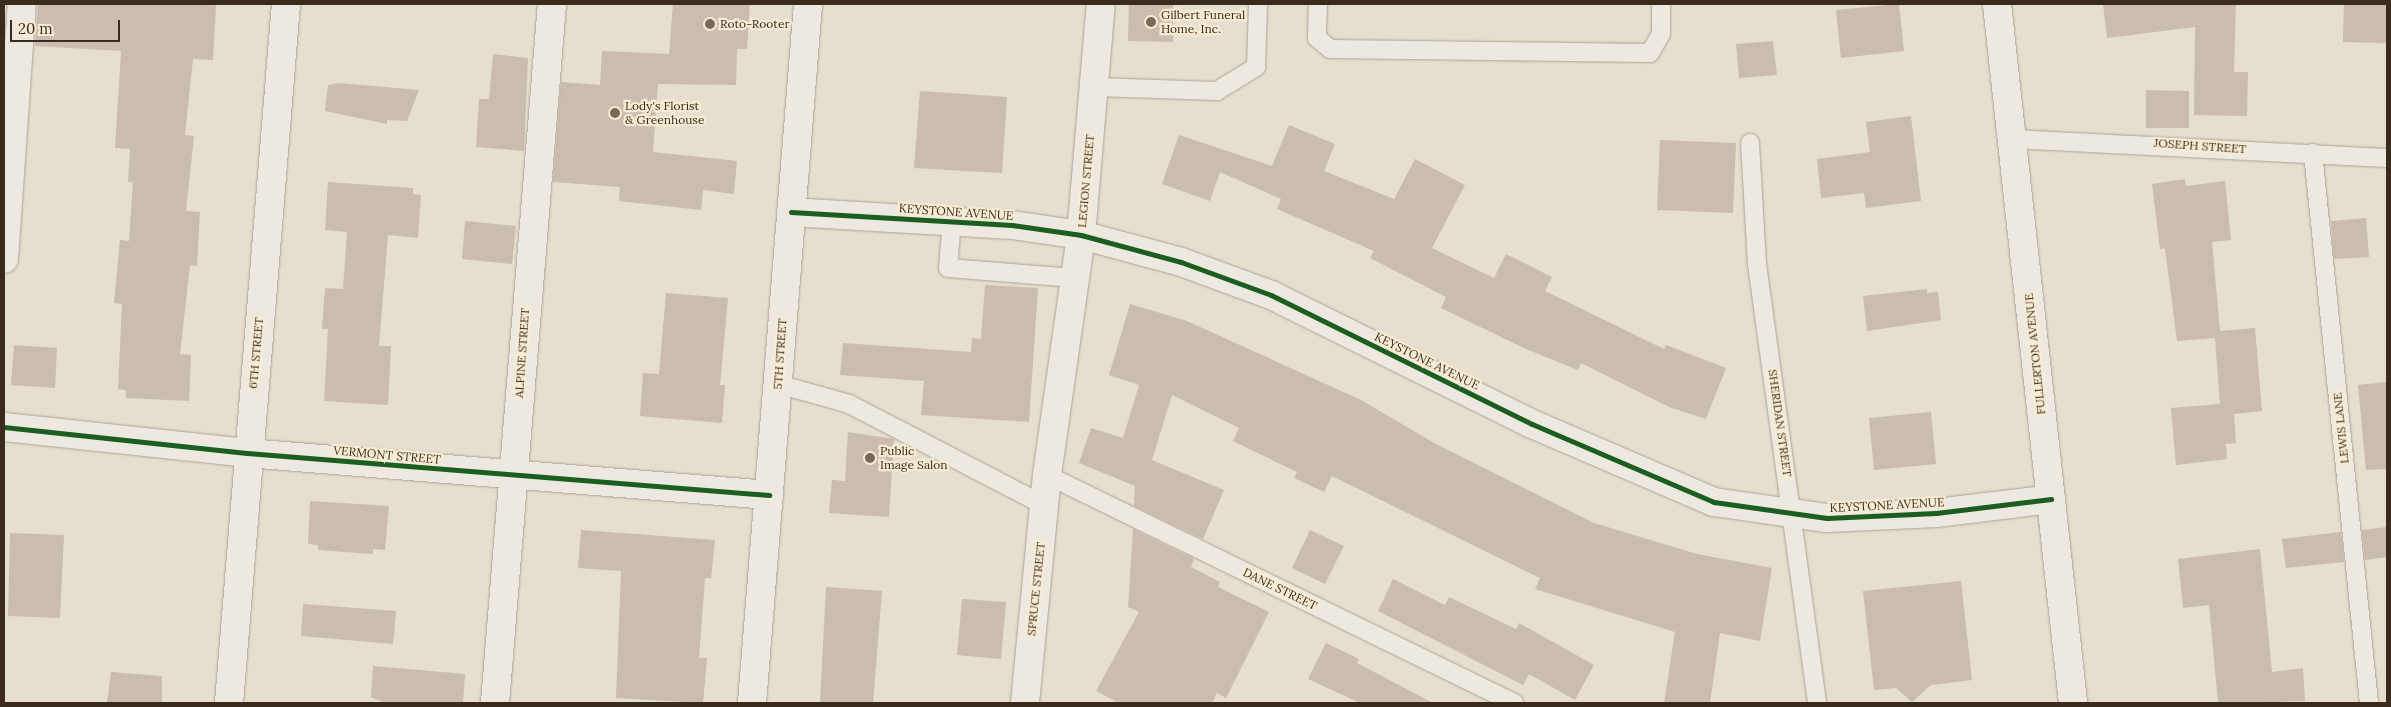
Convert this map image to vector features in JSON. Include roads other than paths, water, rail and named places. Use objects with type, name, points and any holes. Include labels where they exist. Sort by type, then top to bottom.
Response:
[{"type":"street","points":[[4,259],[22,4]]},
{"type":"street","name":"6TH STREET","points":[[228,703],[286,4]]},
{"type":"street","name":"ALPINE STREET","points":[[495,703],[552,4]]},
{"type":"street","name":"5TH STREET","points":[[752,703],[808,4]]},
{"type":"street","name":"LEGION STREET","points":[[1047,475],[1081,235],[1101,4]]},
{"type":"street","name":"FULLERTON AVENUE","points":[[1997,4],[2073,703]]},
{"type":"street","name":"KEYSTONE AVENUE","points":[[791,212],[952,221],[1081,235],[1181,262],[1271,296],[1532,424],[1698,497],[1794,517],[1892,517],[2051,499]]},
{"type":"street","name":"VERMONT STREET","points":[[4,427],[248,453],[769,495]]},
{"type":"street","name":"SPRUCE STREET","points":[[1025,703],[1047,475]]},
{"type":"lane","points":[[1094,87],[1217,91],[1256,67],[1258,4]]},
{"type":"lane","points":[[1318,4],[1316,38],[1330,49],[1650,53],[1661,34],[1661,4]]},
{"type":"lane","name":"JOSEPH STREET","points":[[2012,139],[2387,158]]},
{"type":"lane","name":"SHERIDAN STREET","points":[[1750,143],[1757,264],[1794,517],[1817,703]]},
{"type":"lane","name":"LEWIS LANE","points":[[2313,153],[2369,703]]},
{"type":"lane","points":[[952,221],[948,268],[1075,278]]},
{"type":"lane","points":[[778,384],[849,404],[1044,505]]},
{"type":"lane","name":"DANE STREET","points":[[1047,475],[1514,703]]},
{"type":"place","name":"Gilbert Funeral Home, Inc.","points":[[1151,22]]},
{"type":"place","name":"Roto-Rooter","points":[[710,24]]},
{"type":"place","name":"Lody's Florist & Greenhouse","points":[[615,113]]},
{"type":"place","name":"Public Image Salon","points":[[870,458]]}]
